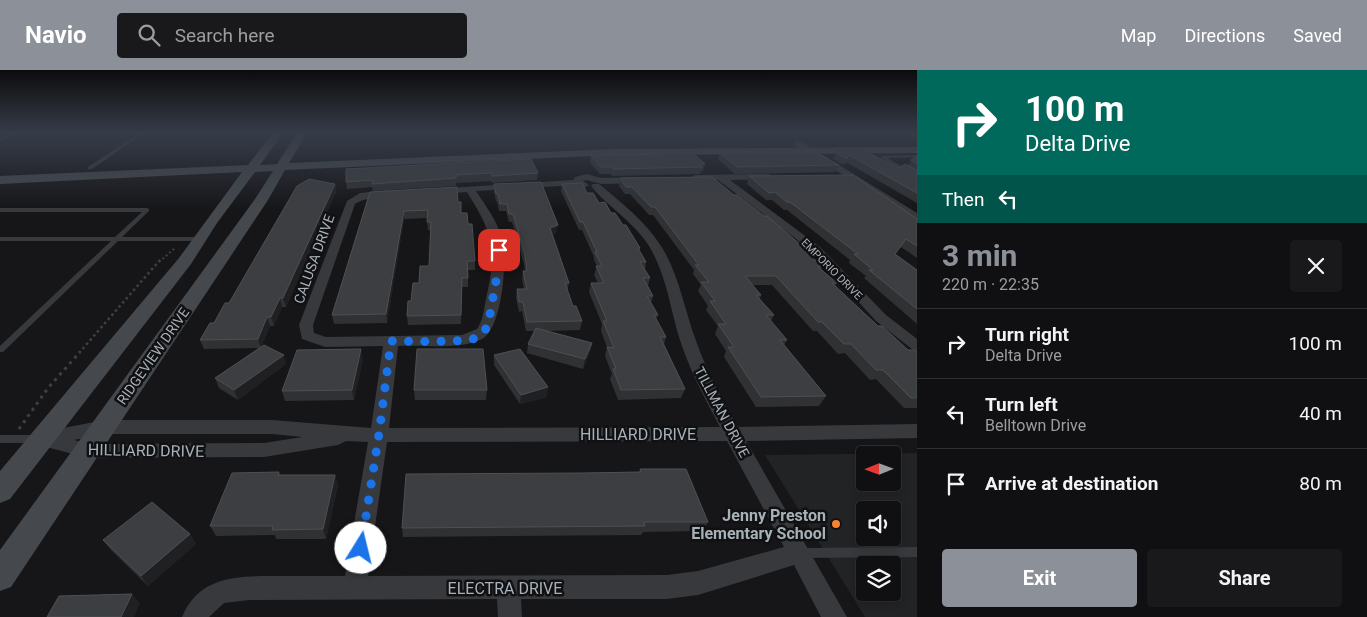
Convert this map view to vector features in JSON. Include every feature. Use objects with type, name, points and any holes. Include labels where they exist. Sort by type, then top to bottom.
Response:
[{"type":"main road","points":[[0,491],[185,261],[259,159]]},
{"type":"main road","name":"RIDGEVIEW DRIVE","points":[[0,576],[261,200],[287,159]]},
{"type":"main road","points":[[284,163],[362,159]]},
{"type":"main road","points":[[0,171],[415,159]]},
{"type":"main road","points":[[0,180],[255,164]]},
{"type":"street","points":[[823,159],[917,217]]},
{"type":"street","points":[[832,177],[851,176]]},
{"type":"street","points":[[681,178],[774,177]]},
{"type":"street","name":"EMPORIO DRIVE","points":[[720,178],[816,249],[881,318],[917,346]]},
{"type":"street","points":[[424,191],[578,182],[586,186],[652,179]]},
{"type":"street","name":"TILLMAN DRIVE","points":[[598,184],[635,221],[655,246],[672,285],[691,351],[701,377],[835,617]]},
{"type":"street","points":[[355,587],[379,434],[391,341],[462,340],[474,338],[482,334],[487,328],[499,264],[499,250],[496,235],[470,189]]},
{"type":"street","name":"CALUSA DRIVE","points":[[391,341],[325,342],[307,336],[306,325],[351,203],[360,196],[397,193]]},
{"type":"street","name":"HILLIARD DRIVE","points":[[42,439],[105,427],[272,427],[359,435]]},
{"type":"street","name":"HILLIARD DRIVE","points":[[42,439],[88,451],[264,450],[359,435],[379,434],[734,434],[917,431]]},
{"type":"street","name":"ELECTRA DRIVE","points":[[201,607],[228,589],[249,588],[508,589],[667,587],[698,583],[800,553]]},
{"type":"street","points":[[508,589],[510,617]]},
{"type":"lane","points":[[90,168],[104,159]]},
{"type":"lane","points":[[883,159],[917,177]]},
{"type":"lane","points":[[0,210],[147,210],[0,350]]},
{"type":"lane","points":[[0,239],[200,238]]},
{"type":"lane","points":[[5,439],[42,439]]},
{"type":"lane","points":[[800,553],[917,552]]},
{"type":"path","points":[[5,439],[23,423],[48,388],[161,259],[183,239]]},
{"type":"shaded area","name":"Jenny Preston Elementary School","points":[[901,453],[917,453],[917,617],[865,617],[765,455],[856,454],[856,491],[901,491]]},
{"type":"building","points":[[531,159],[538,173],[492,176],[492,173],[456,175],[456,178],[372,184],[373,180],[346,182],[346,169]]},
{"type":"building","points":[[593,159],[699,159],[705,164],[699,164],[702,167],[613,169],[612,167],[601,167]]},
{"type":"building","points":[[727,159],[827,159],[839,165],[737,167]]},
{"type":"building","points":[[855,159],[880,159],[899,168],[905,164],[917,170],[917,193]]},
{"type":"building","points":[[917,159],[917,164],[911,160]]},
{"type":"building","points":[[853,175],[917,219],[917,246],[906,239],[895,254],[917,270],[917,309],[869,270],[873,270],[854,254],[858,254],[790,202],[787,202],[775,192],[769,193],[749,176]]},
{"type":"building","points":[[712,177],[734,195],[737,195],[764,216],[767,216],[808,251],[805,251],[823,267],[818,267],[837,283],[832,283],[878,326],[882,326],[908,350],[915,350],[917,352],[917,398],[911,398],[883,370],[876,370],[851,344],[844,344],[822,322],[818,322],[776,276],[745,276],[761,295],[756,295],[774,315],[766,315],[787,340],[780,340],[826,396],[761,397],[728,347],[734,347],[718,324],[726,324],[710,301],[715,301],[701,282],[709,282],[695,265],[699,265],[655,207],[651,207],[632,187],[626,187],[620,178]]},
{"type":"building","points":[[309,179],[335,184],[283,298],[280,298],[271,317],[267,317],[258,339],[200,340],[210,323],[214,323],[225,303],[229,303],[297,186]]},
{"type":"building","points":[[541,182],[558,225],[550,228],[569,283],[565,283],[573,306],[576,306],[582,321],[527,322],[523,302],[519,302],[517,289],[527,289],[523,271],[527,271],[525,255],[513,214],[509,214],[507,204],[500,204],[494,184]]},
{"type":"building","points":[[582,183],[587,193],[593,193],[599,203],[605,202],[611,213],[615,213],[623,225],[626,225],[640,248],[638,248],[646,262],[640,262],[650,278],[643,278],[653,296],[647,296],[658,315],[654,315],[666,337],[660,337],[685,389],[621,390],[613,369],[616,369],[607,347],[614,348],[603,321],[607,321],[591,283],[604,283],[596,266],[602,266],[583,222],[580,222],[562,184]]},
{"type":"building","points":[[457,187],[458,202],[461,202],[461,213],[467,213],[468,224],[472,224],[475,261],[467,261],[468,278],[462,278],[461,315],[407,316],[408,301],[411,301],[413,283],[419,283],[420,266],[429,266],[431,222],[427,222],[428,210],[404,211],[386,314],[332,315],[370,192]]},
{"type":"building","points":[[536,328],[592,343],[585,359],[528,344]]},
{"type":"building","points":[[264,345],[284,355],[234,390],[215,378]]},
{"type":"building","points":[[361,349],[352,390],[282,391],[297,350]]},
{"type":"building","points":[[417,349],[483,349],[487,390],[414,390]]},
{"type":"building","points":[[520,349],[548,387],[521,395],[494,355]]},
{"type":"building","points":[[640,469],[686,469],[708,522],[644,522],[645,526],[402,528],[406,474],[641,472]]},
{"type":"building","points":[[279,472],[278,475],[335,475],[323,529],[272,530],[273,526],[210,526],[232,473]]},
{"type":"building","points":[[152,502],[190,534],[141,576],[103,540]]},
{"type":"building","points":[[132,594],[121,617],[47,617],[59,596]]},
{"type":"place","name":"Jenny Preston Elementary School","points":[[836,524]]},
{"type":"route","points":[[361,548],[391,341],[462,340],[474,338],[482,334],[487,328],[489,320],[499,264],[499,250]]}]
